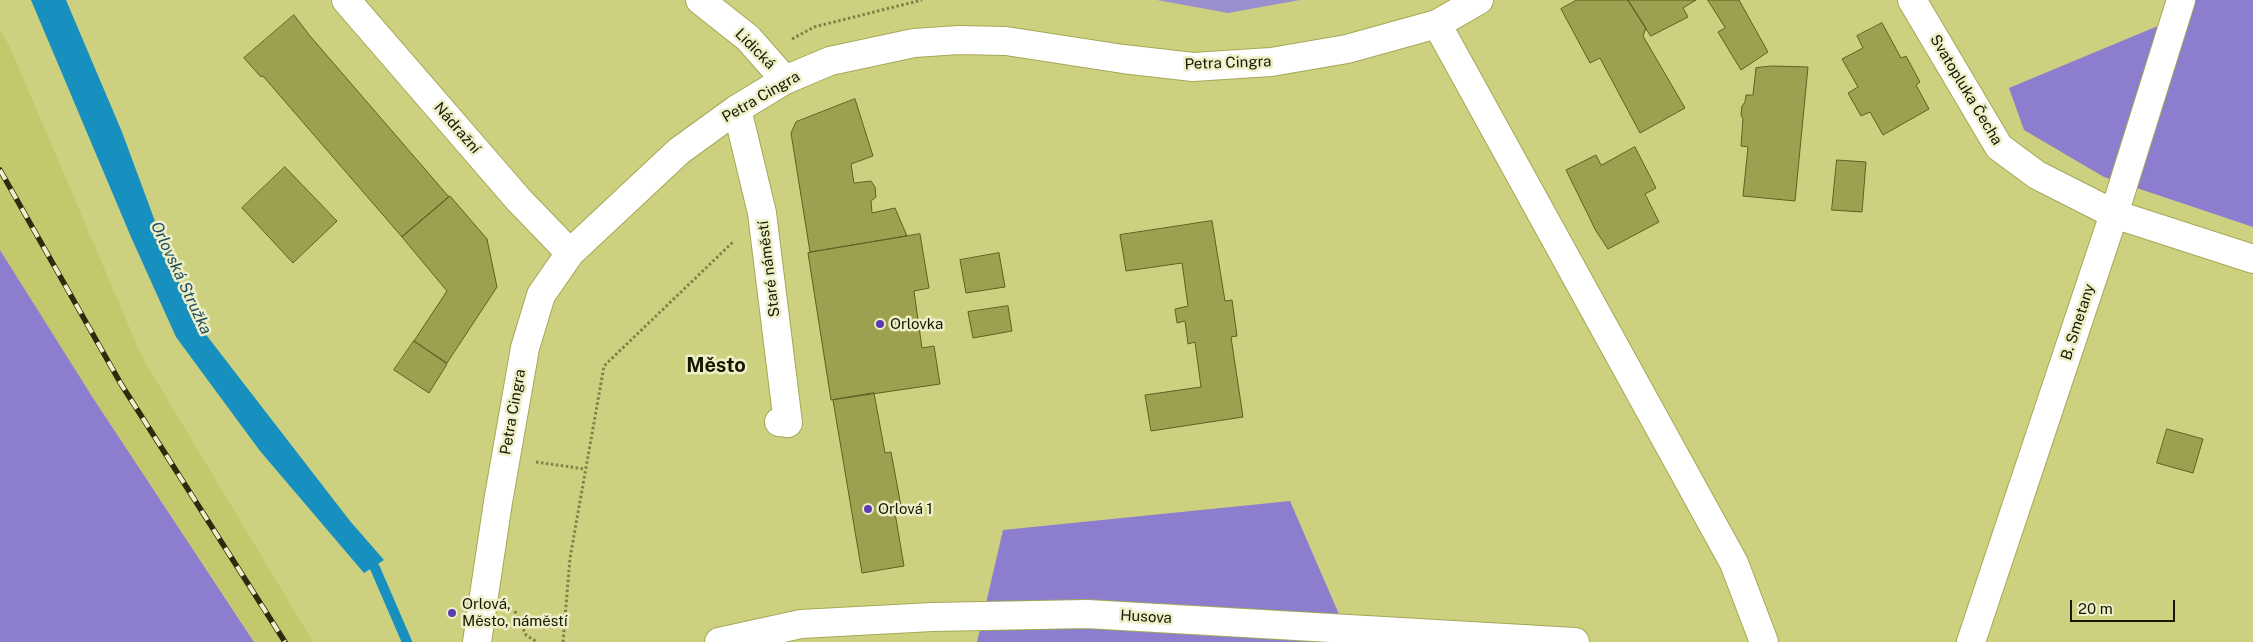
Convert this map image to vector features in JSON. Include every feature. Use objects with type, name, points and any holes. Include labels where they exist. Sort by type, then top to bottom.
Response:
[{"type":"street","name":"Nádražní","points":[[346,0],[518,199],[570,253]]},
{"type":"street","name":"Lidická","points":[[700,0],[748,38],[785,80]]},
{"type":"street","name":"Petra Cingra","points":[[477,642],[524,348],[541,295],[570,253],[679,151],[737,109],[785,80],[830,61],[914,43],[959,40],[1006,41],[1123,59],[1193,67],[1271,62],[1347,50],[1437,24],[1479,0]]},
{"type":"street","name":"Svatopluka Čecha","points":[[1912,0],[2000,147],[2037,174],[2114,214],[2253,259]]},
{"type":"street","name":"B. Smetany","points":[[1970,642],[2114,214],[2181,0]]},
{"type":"street","points":[[1437,24],[1734,562],[1764,642]]},
{"type":"street","name":"Staré náměstí","points":[[737,109],[762,213],[788,423],[779,422]]},
{"type":"street","name":"Husova","points":[[718,642],[801,624],[932,617],[1087,614],[1575,642]]},
{"type":"path","points":[[563,642],[570,558],[604,366],[762,213]]},
{"type":"path","points":[[533,461],[585,469]]},
{"type":"shaded area","points":[[1157,0],[1300,0],[1228,13]]},
{"type":"shaded area","points":[[2189,0],[2253,0],[2253,227],[2104,177],[2024,130],[2009,88],[2177,18]]},
{"type":"shaded area","points":[[0,31],[9,45],[142,357],[313,642],[255,642],[93,398],[0,250]]},
{"type":"shaded area","points":[[0,250],[93,398],[254,642],[0,642]]},
{"type":"shaded area","points":[[1290,501],[1351,642],[977,642],[1003,530]]},
{"type":"water","points":[[31,0],[66,0],[122,132],[166,251],[197,323],[350,521],[384,560],[364,573],[260,451],[176,337],[131,237]]},
{"type":"building","points":[[1577,0],[1628,0],[1646,28],[1643,36],[1685,108],[1640,133],[1600,58],[1590,63],[1561,9]]},
{"type":"building","points":[[1628,0],[1696,0],[1683,8],[1688,17],[1651,36]]},
{"type":"building","points":[[1708,0],[1739,0],[1768,52],[1741,70],[1718,32],[1725,28]]},
{"type":"building","points":[[294,15],[449,197],[402,237],[263,76],[261,77],[244,58]]},
{"type":"building","points":[[1882,23],[1901,58],[1906,56],[1920,82],[1916,85],[1929,109],[1883,135],[1870,112],[1861,116],[1848,93],[1858,87],[1842,59],[1863,48],[1857,36]]},
{"type":"building","points":[[1772,66],[1808,67],[1795,201],[1743,196],[1748,147],[1741,146],[1742,106],[1746,95],[1753,95],[1756,68]]},
{"type":"building","points":[[855,99],[873,156],[851,164],[854,183],[871,181],[875,187],[876,197],[871,201],[872,213],[895,208],[907,236],[810,252],[791,133],[796,122]]},
{"type":"building","points":[[1635,147],[1656,188],[1645,194],[1659,222],[1608,249],[1596,231],[1566,170],[1596,155],[1601,165]]},
{"type":"building","points":[[1837,160],[1866,162],[1862,212],[1832,210]]},
{"type":"building","points":[[285,167],[337,221],[293,263],[242,208]]},
{"type":"building","points":[[450,196],[487,239],[497,287],[447,363],[414,341],[447,291],[402,237]]},
{"type":"building","points":[[1212,221],[1225,301],[1232,300],[1237,336],[1231,337],[1243,417],[1151,431],[1145,395],[1201,387],[1195,342],[1188,344],[1185,321],[1177,323],[1175,309],[1188,306],[1182,263],[1126,271],[1120,235]]},
{"type":"building","points":[[920,234],[929,288],[914,291],[922,348],[934,346],[940,384],[831,400],[808,253]]},
{"type":"building","points":[[999,253],[1005,287],[966,293],[960,260]]},
{"type":"building","points":[[1008,306],[1012,331],[973,338],[968,312]]},
{"type":"building","points":[[414,341],[447,364],[429,393],[394,370]]},
{"type":"building","points":[[874,393],[885,453],[891,452],[901,506],[894,507],[904,566],[862,573],[833,400]]},
{"type":"building","points":[[2167,429],[2203,439],[2193,473],[2157,463]]},
{"type":"waterway","name":"Orlovská Stružka","points":[[366,558],[375,568],[407,642]]},
{"type":"railway","points":[[0,170],[121,384],[285,642]]},
{"type":"place","name":"Orlovka","points":[[880,324]]},
{"type":"place","name":"Orlová 1","points":[[868,509]]},
{"type":"place","name":"Orlová, Město, náměstí","points":[[452,613]]},
{"type":"district","name":"Město","points":[[716,366]]}]
